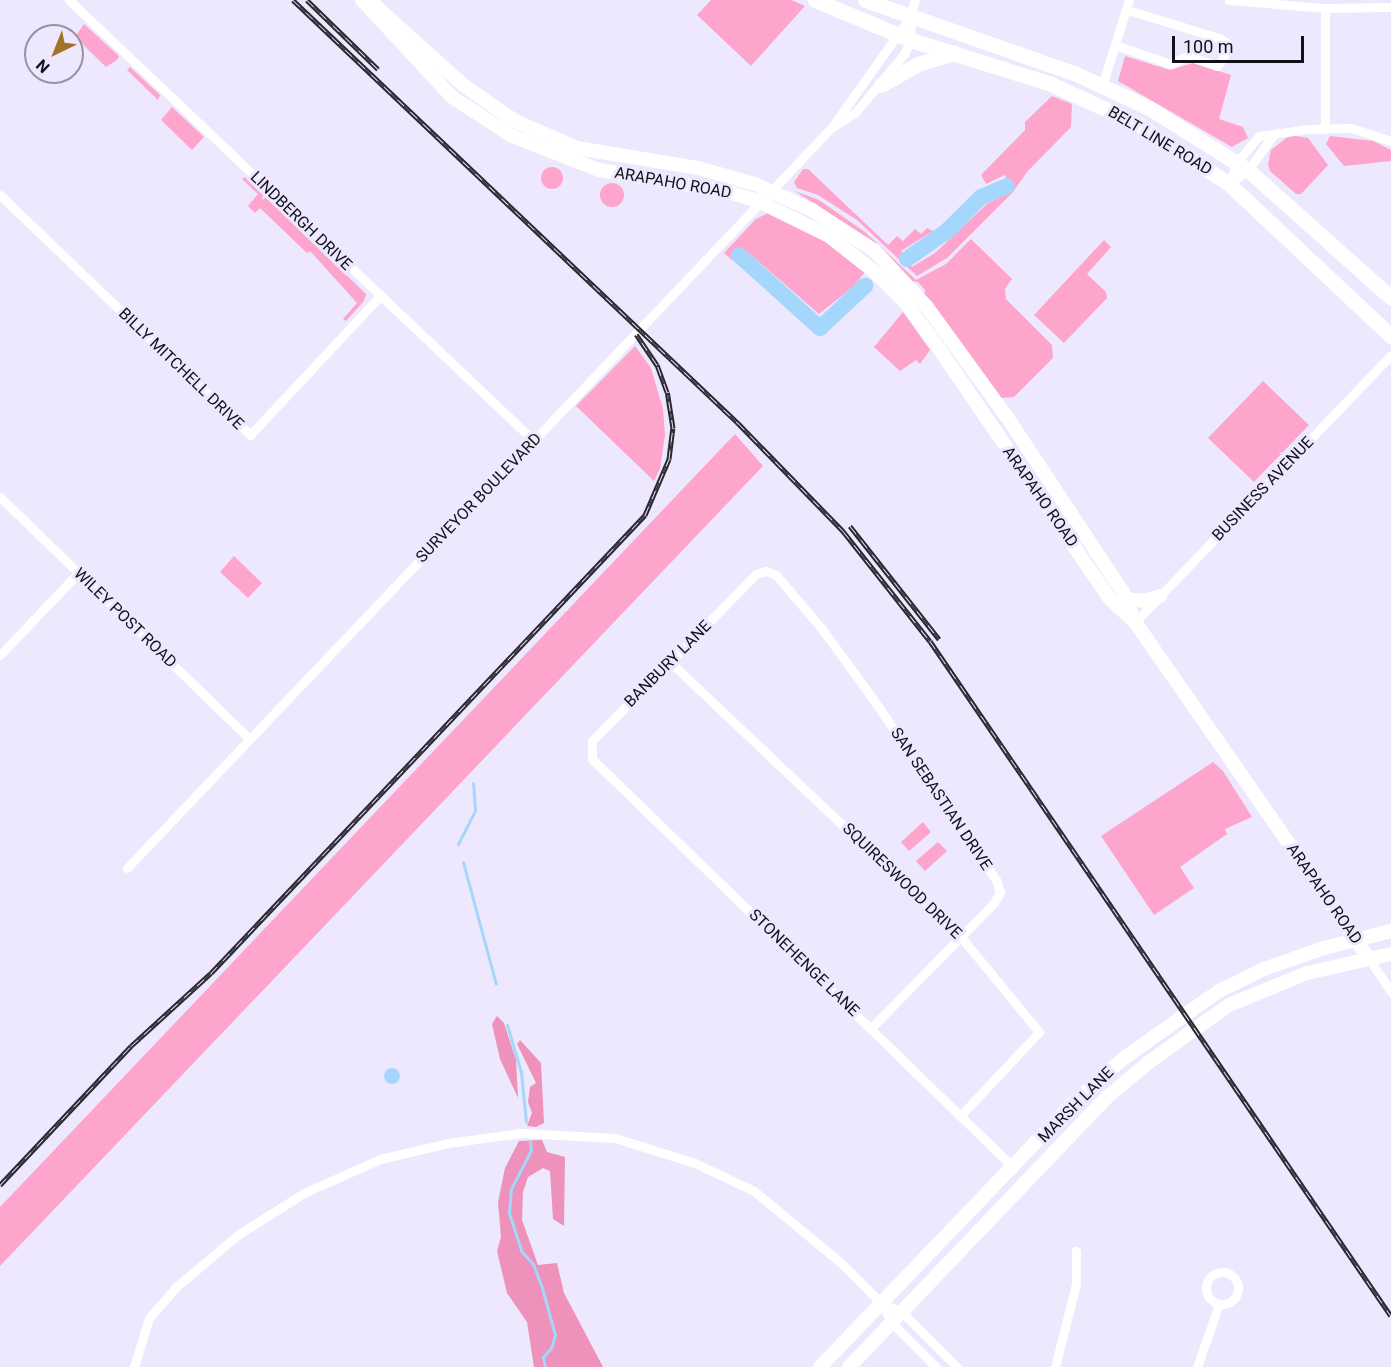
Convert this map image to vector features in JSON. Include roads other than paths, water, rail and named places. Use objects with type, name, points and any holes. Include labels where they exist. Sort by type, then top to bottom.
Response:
[{"type":"main road","name":"ARAPAHO ROAD","points":[[362,0],[452,97],[512,136],[573,163],[725,190],[760,201],[829,236],[876,273],[905,303],[1110,599],[1135,622],[1368,959]]},
{"type":"main road","name":"ARAPAHO ROAD","points":[[369,0],[484,101],[515,121],[577,148],[698,168],[771,190],[842,228],[903,277],[1008,417],[1126,599],[1135,622]]},
{"type":"main road","name":"BELT LINE ROAD","points":[[815,0],[903,37],[1011,69],[1092,102],[1138,124],[1229,184],[1391,336]]},
{"type":"main road","name":"BELT LINE ROAD","points":[[866,0],[1102,86],[1149,108],[1243,166],[1391,298]]},
{"type":"main road","points":[[881,85],[911,66],[954,53]]},
{"type":"main road","points":[[573,163],[577,148]]},
{"type":"main road","points":[[1126,599],[1144,601],[1160,596]]},
{"type":"main road","name":"MARSH LANE","points":[[820,1367],[1094,1083],[1220,991],[1264,969],[1391,931]]},
{"type":"main road","name":"MARSH LANE","points":[[849,1367],[992,1220],[1106,1098],[1149,1062],[1229,1005],[1307,973],[1391,954]]},
{"type":"main road","points":[[992,1220],[992,1212],[1012,1187],[1014,1168],[1033,1164],[1059,1149]]},
{"type":"street","name":"LINDBERGH DRIVE","points":[[69,0],[534,441]]},
{"type":"street","name":"SURVEYOR BOULEVARD","points":[[832,127],[855,114],[881,85],[903,37],[915,0]]},
{"type":"street","points":[[1229,0],[1325,8],[1391,7]]},
{"type":"street","points":[[1102,86],[1127,4],[1219,38],[1228,44],[1224,59],[1217,66],[1187,57],[1171,64],[1115,45]]},
{"type":"street","points":[[1325,8],[1325,128]]},
{"type":"street","name":"SURVEYOR BOULEVARD","points":[[127,868],[832,127],[903,37],[910,17]]},
{"type":"street","points":[[1243,166],[1259,136],[1325,128],[1351,128],[1391,141]]},
{"type":"street","points":[[1229,184],[1274,134]]},
{"type":"street","name":"BILLY MITCHELL DRIVE","points":[[0,195],[250,435],[380,296]]},
{"type":"street","name":"BUSINESS AVENUE","points":[[1135,622],[1391,355]]},
{"type":"street","name":"WILEY POST ROAD","points":[[0,497],[250,738]]},
{"type":"street","name":"SAN SEBASTIAN DRIVE","points":[[756,574],[766,572],[776,575],[822,629],[996,880],[1000,892],[994,903],[871,1028]]},
{"type":"street","points":[[0,655],[78,573]]},
{"type":"street","name":"BANBURY LANE","points":[[592,759],[592,741],[756,574]]},
{"type":"street","name":"SQUIRESWOOD DRIVE","points":[[670,662],[961,937],[1039,1032],[960,1116]]},
{"type":"street","name":"STONEHENGE LANE","points":[[592,759],[1014,1168]]},
{"type":"street","points":[[1368,959],[1391,992]]},
{"type":"street","points":[[134,1367],[149,1318],[176,1287],[239,1234],[304,1193],[380,1159],[448,1143],[521,1133],[615,1138],[723,1175],[782,1210],[881,1303],[892,1323],[936,1367]]},
{"type":"street","points":[[1055,1367],[1076,1284],[1076,1251]]},
{"type":"street","points":[[881,1303],[902,1312],[957,1367]]},
{"type":"street","points":[[1197,1367],[1219,1304]]},
{"type":"water","points":[[392,1068],[400,1076],[392,1084],[384,1076]]},
{"type":"waterway","points":[[907,259],[947,231],[981,197],[1007,186]]},
{"type":"waterway","points":[[739,255],[820,328],[865,286]]},
{"type":"waterway","points":[[458,844],[475,810],[473,783]]},
{"type":"waterway","points":[[463,862],[496,984]]},
{"type":"waterway","points":[[507,1025],[521,1072],[526,1122]]},
{"type":"waterway","points":[[530,1142],[531,1150],[511,1189],[509,1213],[521,1251],[533,1264],[555,1335],[551,1348],[543,1357],[545,1367]]},
{"type":"railway","points":[[293,0],[738,423],[843,531],[930,641],[1391,1316]]},
{"type":"railway","points":[[307,0],[378,69]]},
{"type":"railway","points":[[0,1185],[131,1046],[211,973],[645,515],[669,459],[673,428],[667,392],[657,365],[636,334]]},
{"type":"railway","points":[[850,526],[939,639]]}]
